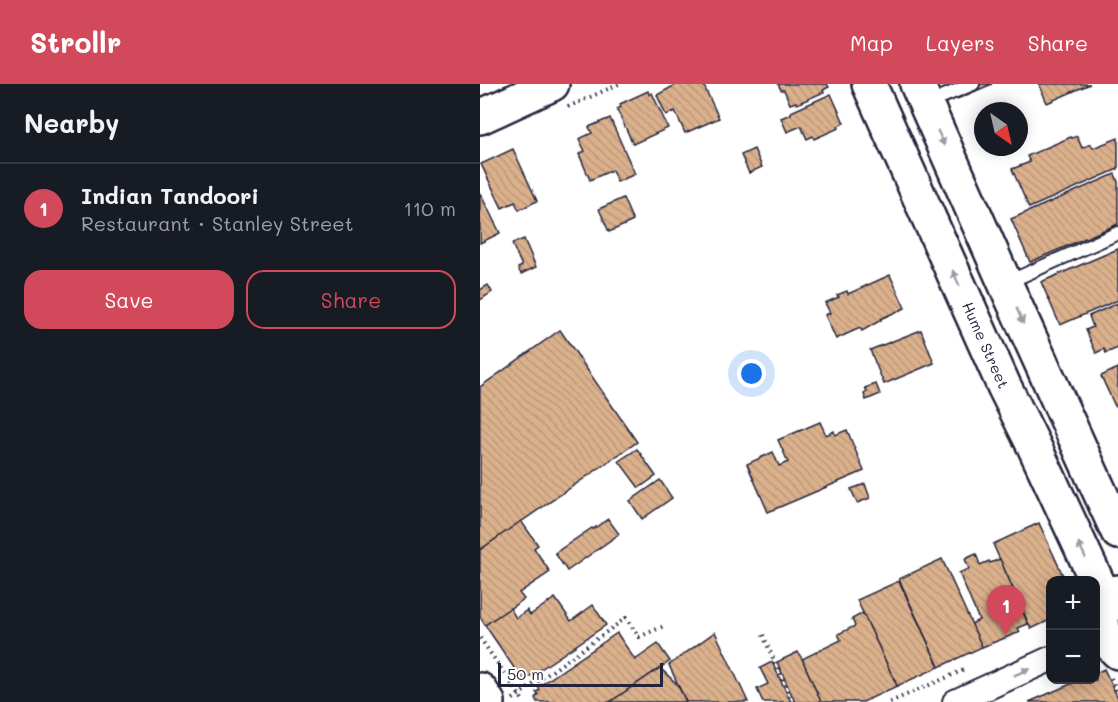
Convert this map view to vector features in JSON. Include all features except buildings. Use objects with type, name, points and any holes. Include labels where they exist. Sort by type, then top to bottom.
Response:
[{"type":"street","points":[[480,117],[552,84]]},
{"type":"street","name":"Hume Street","points":[[869,84],[1106,609],[1102,626],[1110,645],[1118,652]]},
{"type":"street","points":[[922,94],[1118,532]]},
{"type":"street","points":[[924,208],[963,190]]},
{"type":"street","points":[[1034,446],[1071,429]]},
{"type":"street","points":[[955,702],[1046,661]]},
{"type":"street","points":[[480,690],[503,698]]},
{"type":"lane","points":[[922,94],[973,84]]},
{"type":"lane","points":[[1005,283],[1118,233]]},
{"type":"path","points":[[503,698],[626,618],[639,637],[664,626]]},
{"type":"path","points":[[763,635],[792,702]]},
{"type":"path","points":[[480,638],[503,698],[509,702]]},
{"type":"path","points":[[503,698],[524,702]]},
{"type":"place","name":"Indian Tandoori","points":[[1006,635]]}]
